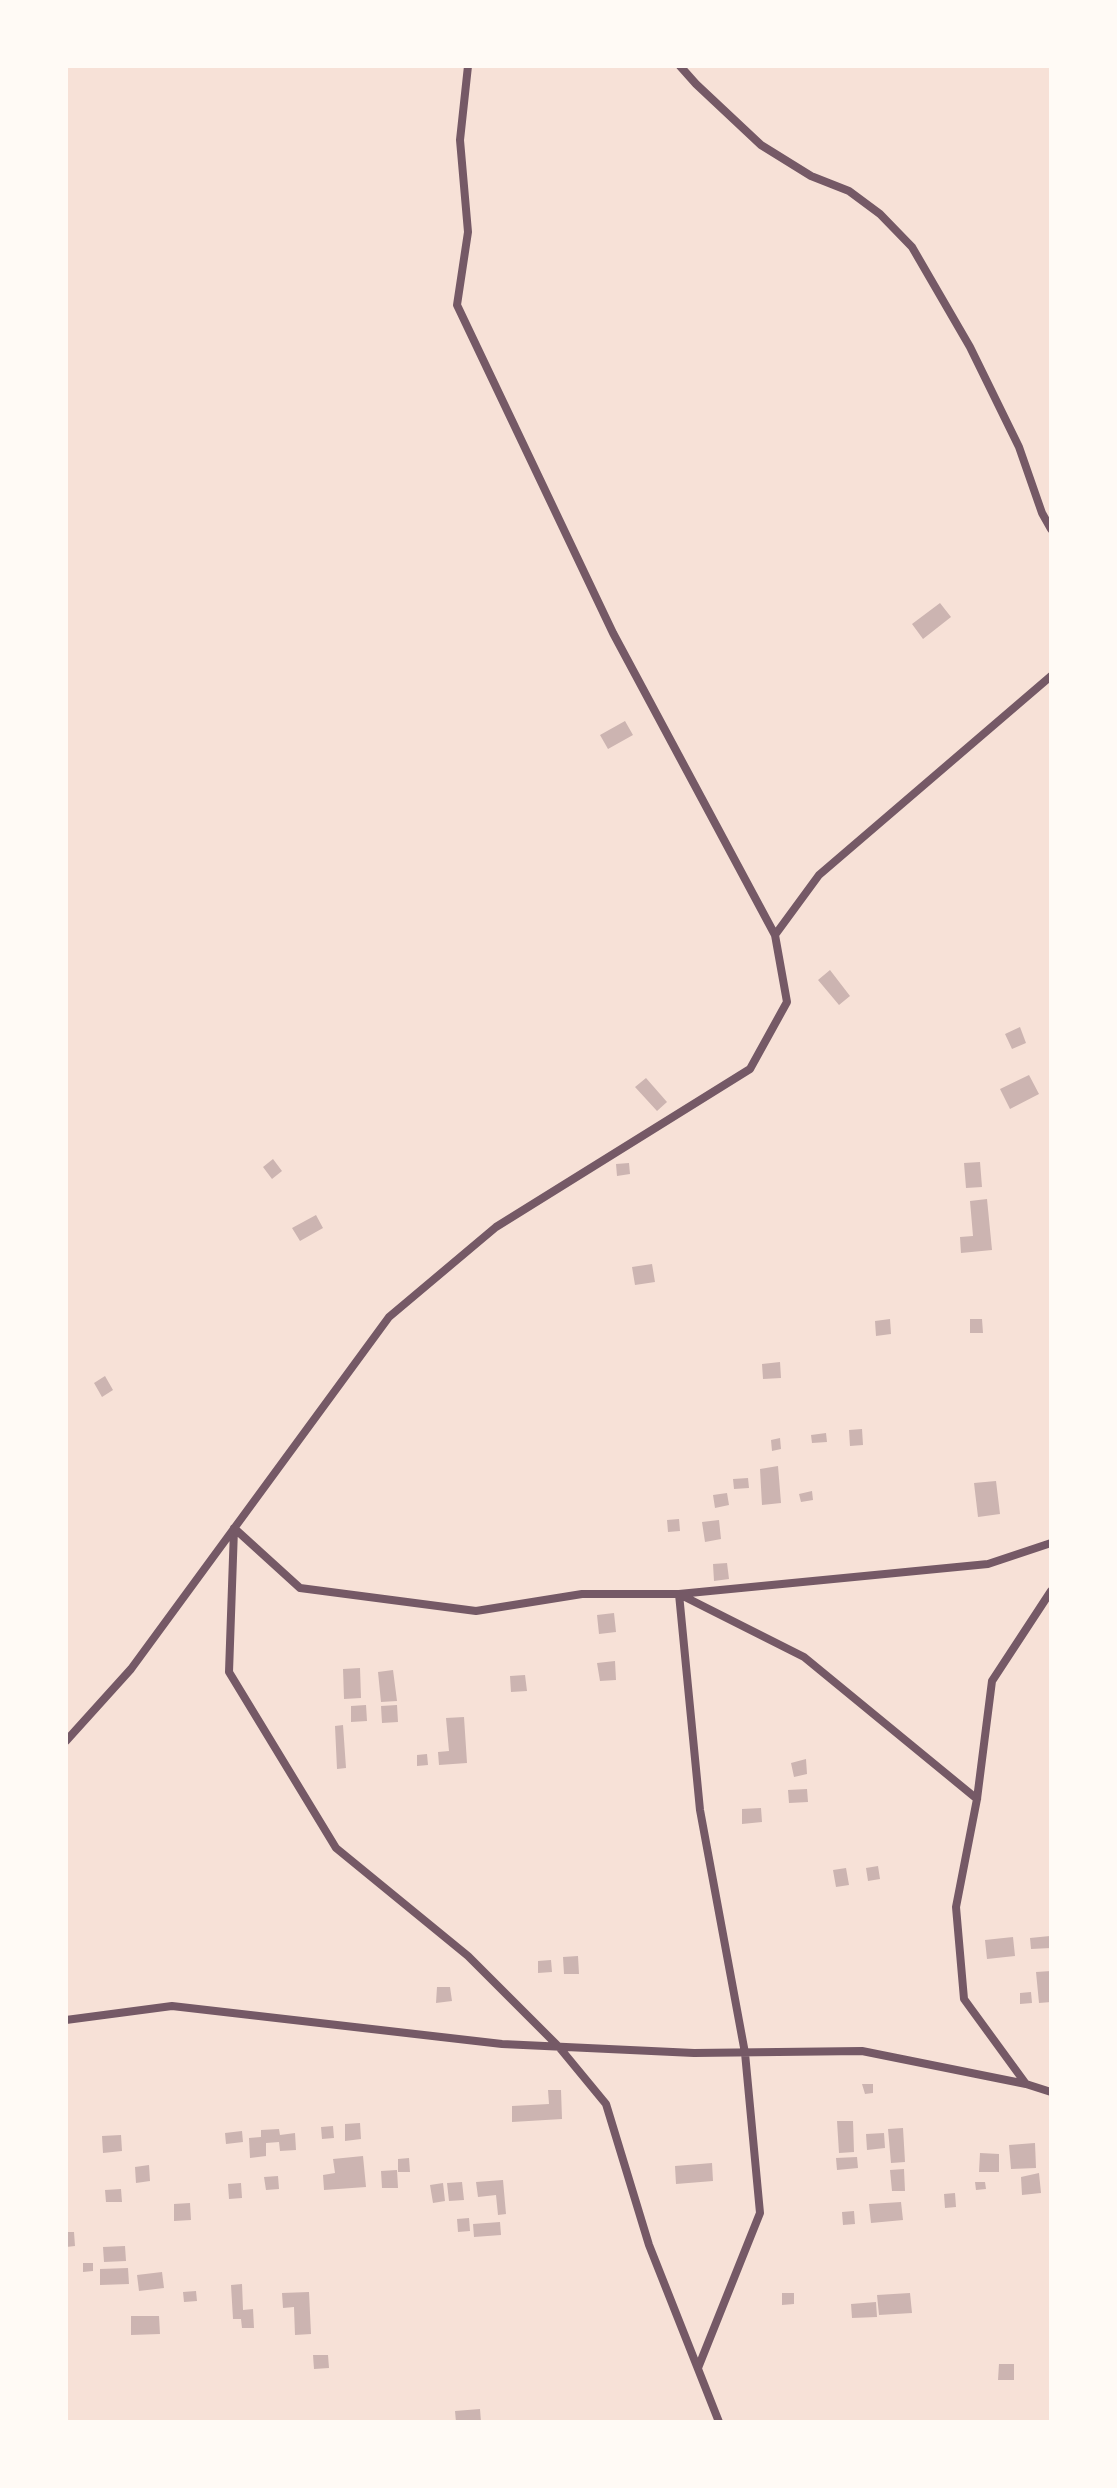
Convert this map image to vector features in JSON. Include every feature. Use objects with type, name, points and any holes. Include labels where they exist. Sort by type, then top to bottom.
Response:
[{"type":"street","points":[[66,1741],[131,1669],[389,1317],[496,1227],[750,1069],[787,1002],[775,935],[613,633],[457,305],[468,232],[460,140],[468,66]]},
{"type":"street","points":[[680,66],[761,145],[811,176],[849,191],[880,214],[912,247],[977,361],[1019,447],[1042,513],[1051,529]]},
{"type":"street","points":[[775,935],[819,875],[1051,676]]},
{"type":"street","points":[[234,1528],[300,1588],[476,1611],[582,1594],[679,1594],[988,1564],[1051,1543]]},
{"type":"street","points":[[234,1528],[229,1672],[336,1848],[468,1956],[559,2047],[606,2104],[649,2245],[719,2422]]},
{"type":"street","points":[[1026,2084],[964,1999],[956,1907],[977,1799],[992,1681],[1051,1591]]},
{"type":"street","points":[[679,1594],[804,1657],[977,1799]]},
{"type":"street","points":[[679,1594],[700,1810],[745,2053],[760,2213],[698,2368]]},
{"type":"street","points":[[66,2020],[172,2006],[502,2044],[694,2053],[862,2051],[1026,2084],[1051,2092]]},
{"type":"building","points":[[940,603],[951,617],[923,639],[912,624]]},
{"type":"building","points":[[625,721],[633,735],[608,749],[600,735]]},
{"type":"building","points":[[830,970],[850,996],[839,1005],[818,980]]},
{"type":"building","points":[[1020,1027],[1026,1043],[1012,1049],[1005,1034]]},
{"type":"building","points":[[1029,1075],[1039,1094],[1010,1109],[1000,1089]]},
{"type":"building","points":[[646,1078],[667,1102],[657,1111],[635,1087]]},
{"type":"building","points":[[273,1159],[282,1171],[272,1179],[263,1167]]},
{"type":"building","points":[[980,1162],[982,1187],[966,1188],[964,1163]]},
{"type":"building","points":[[629,1163],[630,1174],[617,1176],[616,1164]]},
{"type":"building","points":[[987,1199],[992,1250],[961,1253],[960,1237],[973,1236],[970,1201]]},
{"type":"building","points":[[316,1215],[323,1228],[300,1241],[292,1228]]},
{"type":"building","points":[[652,1264],[655,1282],[635,1285],[632,1267]]},
{"type":"building","points":[[890,1319],[891,1334],[876,1336],[875,1321]]},
{"type":"building","points":[[970,1319],[982,1319],[983,1333],[970,1333]]},
{"type":"building","points":[[780,1362],[781,1378],[763,1379],[762,1364]]},
{"type":"building","points":[[105,1376],[113,1390],[102,1397],[94,1383]]},
{"type":"building","points":[[862,1429],[863,1445],[850,1446],[849,1430]]},
{"type":"building","points":[[826,1433],[827,1442],[812,1443],[811,1435]]},
{"type":"building","points":[[780,1438],[781,1449],[772,1451],[771,1440]]},
{"type":"building","points":[[778,1466],[781,1503],[762,1505],[760,1469]]},
{"type":"building","points":[[748,1478],[749,1488],[734,1489],[733,1479]]},
{"type":"building","points":[[996,1481],[1000,1514],[978,1517],[974,1483]]},
{"type":"building","points":[[812,1491],[813,1500],[801,1502],[799,1494]]},
{"type":"building","points":[[727,1493],[729,1505],[715,1508],[713,1495]]},
{"type":"building","points":[[679,1519],[680,1531],[668,1532],[667,1520]]},
{"type":"building","points":[[719,1520],[721,1539],[705,1542],[702,1522]]},
{"type":"building","points":[[727,1563],[729,1579],[714,1581],[713,1564]]},
{"type":"building","points":[[614,1613],[616,1632],[599,1634],[597,1615]]},
{"type":"building","points":[[615,1661],[616,1680],[600,1681],[597,1663]]},
{"type":"building","points":[[360,1668],[361,1698],[344,1699],[343,1669]]},
{"type":"building","points":[[393,1670],[397,1701],[381,1702],[378,1672]]},
{"type":"building","points":[[525,1675],[527,1691],[511,1692],[510,1676]]},
{"type":"building","points":[[366,1705],[367,1721],[351,1722],[351,1706]]},
{"type":"building","points":[[397,1705],[398,1722],[382,1723],[381,1706]]},
{"type":"building","points":[[464,1717],[467,1763],[439,1765],[438,1752],[449,1751],[446,1718]]},
{"type":"building","points":[[343,1725],[346,1768],[337,1769],[335,1726]]},
{"type":"building","points":[[427,1754],[428,1765],[417,1766],[417,1755]]},
{"type":"building","points":[[806,1759],[807,1774],[794,1777],[791,1763]]},
{"type":"building","points":[[807,1789],[808,1802],[789,1803],[788,1790]]},
{"type":"building","points":[[761,1808],[762,1822],[742,1824],[742,1809]]},
{"type":"building","points":[[878,1866],[880,1879],[868,1881],[866,1868]]},
{"type":"building","points":[[846,1868],[849,1885],[836,1887],[833,1870]]},
{"type":"building","points":[[1050,1936],[1051,1948],[1031,1949],[1030,1938]]},
{"type":"building","points":[[1013,1937],[1015,1956],[987,1959],[985,1940]]},
{"type":"building","points":[[578,1956],[579,1974],[564,1974],[563,1957]]},
{"type":"building","points":[[551,1960],[552,1972],[538,1973],[538,1961]]},
{"type":"building","points":[[1051,1971],[1051,2002],[1039,2003],[1036,1972]]},
{"type":"building","points":[[437,1987],[450,1987],[452,2001],[436,2003]]},
{"type":"building","points":[[1031,1992],[1032,2003],[1020,2004],[1020,1993]]},
{"type":"building","points":[[862,2084],[873,2084],[873,2093],[865,2094]]},
{"type":"building","points":[[548,2090],[561,2090],[562,2119],[512,2122],[512,2106],[549,2104]]},
{"type":"building","points":[[837,2121],[853,2121],[854,2152],[839,2153]]},
{"type":"building","points":[[360,2123],[361,2139],[345,2141],[345,2124]]},
{"type":"building","points":[[333,2126],[334,2138],[322,2139],[321,2127]]},
{"type":"building","points":[[903,2128],[905,2162],[891,2163],[888,2129]]},
{"type":"building","points":[[279,2129],[280,2135],[295,2133],[296,2150],[280,2151],[279,2142],[266,2143],[266,2156],[250,2158],[249,2138],[261,2137],[261,2130]]},
{"type":"building","points":[[242,2131],[243,2142],[226,2144],[225,2133]]},
{"type":"building","points":[[884,2133],[885,2148],[867,2150],[866,2134]]},
{"type":"building","points":[[121,2135],[122,2151],[103,2153],[102,2136]]},
{"type":"building","points":[[1035,2143],[1036,2168],[1011,2169],[1009,2145]]},
{"type":"building","points":[[980,2153],[999,2154],[999,2172],[979,2172]]},
{"type":"building","points":[[363,2156],[366,2187],[324,2190],[323,2175],[335,2173],[333,2159]]},
{"type":"building","points":[[857,2157],[858,2168],[837,2170],[836,2158]]},
{"type":"building","points":[[409,2158],[410,2172],[398,2172],[398,2159]]},
{"type":"building","points":[[712,2163],[713,2181],[676,2184],[675,2166]]},
{"type":"building","points":[[149,2165],[150,2181],[136,2183],[135,2167]]},
{"type":"building","points":[[904,2169],[905,2191],[892,2191],[890,2170]]},
{"type":"building","points":[[397,2170],[398,2188],[382,2188],[381,2171]]},
{"type":"building","points":[[1039,2173],[1041,2193],[1022,2195],[1021,2177]]},
{"type":"building","points":[[278,2176],[279,2189],[266,2190],[264,2177]]},
{"type":"building","points":[[503,2180],[506,2214],[498,2215],[496,2195],[478,2197],[476,2182]]},
{"type":"building","points":[[462,2182],[464,2200],[449,2201],[447,2183]]},
{"type":"building","points":[[975,2182],[985,2182],[986,2189],[976,2190]]},
{"type":"building","points":[[241,2183],[242,2198],[229,2199],[228,2184]]},
{"type":"building","points":[[443,2183],[445,2201],[433,2203],[430,2185]]},
{"type":"building","points":[[121,2189],[122,2202],[106,2202],[105,2190]]},
{"type":"building","points":[[955,2193],[956,2207],[945,2208],[944,2194]]},
{"type":"building","points":[[901,2202],[903,2220],[871,2223],[869,2204]]},
{"type":"building","points":[[190,2203],[191,2220],[174,2221],[174,2204]]},
{"type":"building","points":[[854,2211],[855,2224],[843,2225],[842,2212]]},
{"type":"building","points":[[469,2218],[470,2231],[458,2232],[457,2219]]},
{"type":"building","points":[[500,2222],[501,2235],[474,2237],[473,2224]]},
{"type":"building","points":[[66,2232],[74,2232],[75,2246],[66,2247]]},
{"type":"building","points":[[125,2246],[126,2261],[104,2262],[103,2247]]},
{"type":"building","points":[[83,2263],[93,2263],[93,2271],[83,2272]]},
{"type":"building","points":[[128,2268],[129,2284],[100,2285],[100,2269]]},
{"type":"building","points":[[162,2272],[164,2288],[139,2291],[137,2275]]},
{"type":"building","points":[[242,2284],[243,2310],[253,2309],[254,2328],[242,2328],[241,2319],[233,2319],[231,2285]]},
{"type":"building","points":[[196,2291],[197,2301],[184,2302],[183,2292]]},
{"type":"building","points":[[309,2292],[311,2334],[295,2335],[294,2307],[283,2308],[282,2293]]},
{"type":"building","points":[[782,2293],[794,2293],[794,2304],[782,2305]]},
{"type":"building","points":[[910,2293],[912,2313],[879,2315],[877,2295]]},
{"type":"building","points":[[876,2302],[877,2317],[852,2318],[851,2304]]},
{"type":"building","points":[[131,2316],[159,2316],[160,2334],[131,2335]]},
{"type":"building","points":[[313,2355],[328,2355],[329,2368],[314,2369]]},
{"type":"building","points":[[999,2364],[1014,2364],[1014,2380],[998,2380]]},
{"type":"building","points":[[480,2409],[481,2422],[456,2422],[455,2411]]}]
